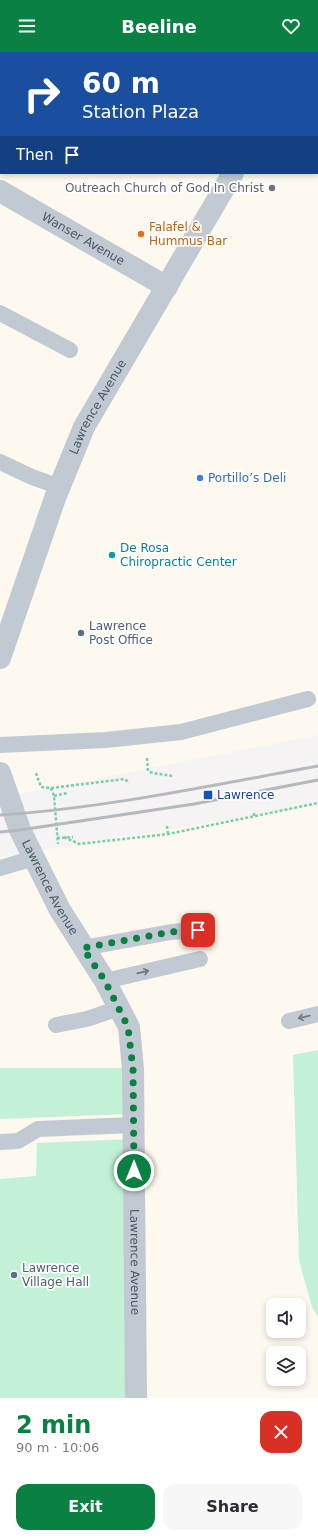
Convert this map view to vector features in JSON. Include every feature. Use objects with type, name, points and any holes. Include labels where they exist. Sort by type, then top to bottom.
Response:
[{"type":"street","name":"Lawrence Avenue","points":[[2,648],[60,487],[84,427],[232,174]]},
{"type":"street","name":"Wanser Avenue","points":[[0,191],[166,287]]},
{"type":"street","name":"Lawrence Avenue","points":[[0,774],[20,830],[60,910],[105,981],[128,1027],[133,1069],[136,1398]]},
{"type":"lane","points":[[0,313],[70,350]]},
{"type":"lane","points":[[0,462],[32,477],[60,487]]},
{"type":"lane","points":[[0,745],[106,740],[181,732],[308,700]]},
{"type":"lane","points":[[0,868],[34,858]]},
{"type":"lane","points":[[83,948],[171,932],[198,930]]},
{"type":"lane","points":[[105,981],[200,959]]},
{"type":"lane","points":[[56,1025],[87,1019],[119,1008]]},
{"type":"lane","points":[[289,1020],[318,1014]]},
{"type":"lane","points":[[0,1142],[18,1141],[38,1129],[134,1126]]},
{"type":"path","points":[[36,773],[41,787],[51,788],[125,779],[129,783]]},
{"type":"path","points":[[152,773],[172,776]]},
{"type":"path","points":[[51,788],[54,796],[58,844]]},
{"type":"path","points":[[54,796],[67,793]]},
{"type":"path","points":[[64,838],[79,844],[168,834],[318,803]]},
{"type":"path","points":[[254,811],[254,816]]},
{"type":"path","points":[[167,826],[168,834]]},
{"type":"path","points":[[57,838],[73,837]]},
{"type":"shaded area","points":[[0,174],[318,174],[318,735],[0,798]]},
{"type":"shaded area","points":[[318,805],[318,1398],[0,1398],[0,857]]},
{"type":"green space","points":[[318,1050],[318,1317],[312,1307],[299,1260],[293,1055]]},
{"type":"green space","points":[[0,1068],[129,1068],[129,1114],[0,1119]]},
{"type":"green space","points":[[130,1139],[132,1398],[0,1398],[0,1179],[36,1176],[37,1143]]},
{"type":"railway","points":[[0,815],[40,812],[120,801],[318,766]]},
{"type":"railway","points":[[0,832],[194,804],[318,780]]},
{"type":"place","name":"Outreach Church of God In Christ","points":[[272,188]]},
{"type":"place","name":"Falafel & Hummus Bar","points":[[141,234]]},
{"type":"place","name":"Portillo’s Deli","points":[[200,478]]},
{"type":"place","name":"De Rosa Chiropractic Center","points":[[112,555]]},
{"type":"place","name":"Lawrence Post Office","points":[[81,633]]},
{"type":"place","name":"Lawrence","points":[[208,795]]},
{"type":"place","name":"Lawrence Village Hall","points":[[14,1275]]},
{"type":"route","points":[[134,1171],[133,1069],[128,1027],[105,981],[83,948],[171,932],[198,930]]}]
